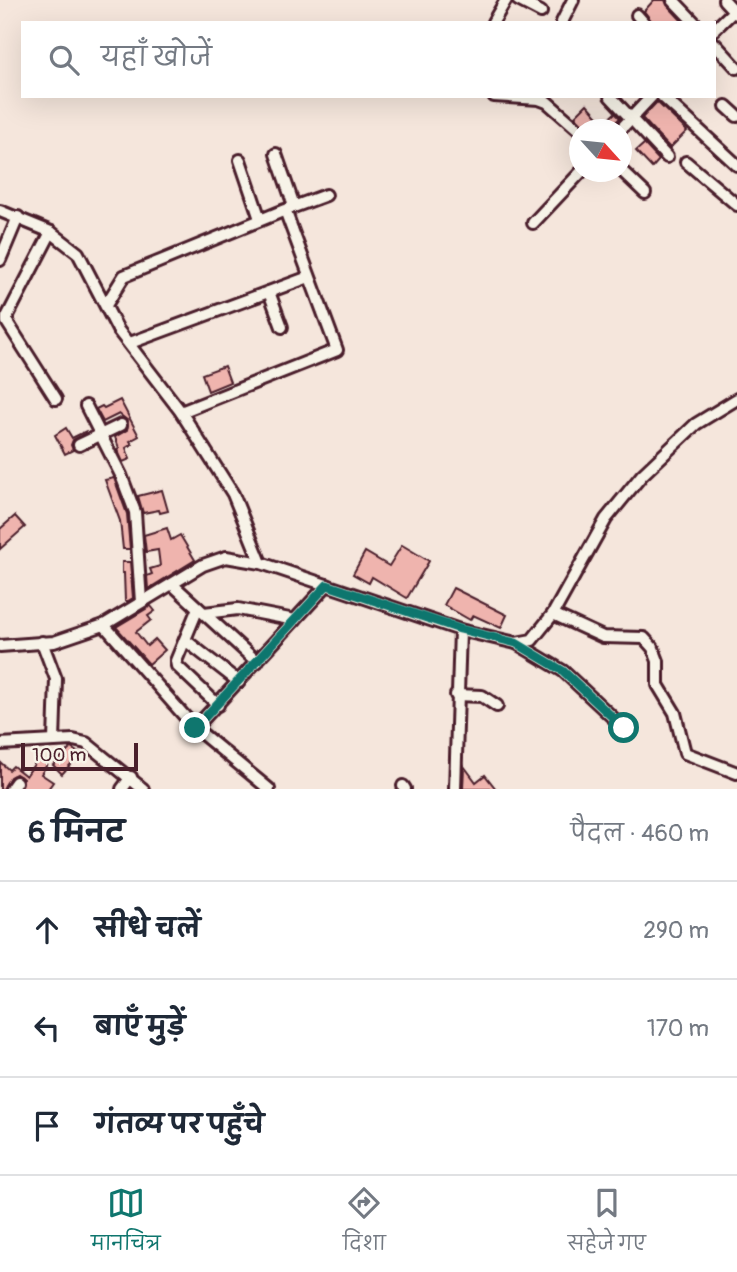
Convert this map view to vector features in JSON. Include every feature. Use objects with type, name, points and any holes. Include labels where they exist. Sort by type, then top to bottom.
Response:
[{"type":"street","points":[[495,21],[506,0]]},
{"type":"street","points":[[518,0],[541,12]]},
{"type":"street","points":[[562,21],[573,0]]},
{"type":"street","points":[[673,0],[693,21]]},
{"type":"street","points":[[716,28],[736,11],[724,0]]},
{"type":"street","points":[[716,45],[737,68]]},
{"type":"street","points":[[524,98],[547,102],[569,122]]},
{"type":"street","points":[[612,98],[667,157]]},
{"type":"street","points":[[631,117],[650,98]]},
{"type":"street","points":[[664,98],[737,165]]},
{"type":"street","points":[[726,106],[737,116]]},
{"type":"street","points":[[181,412],[337,350],[309,277],[276,154]]},
{"type":"street","points":[[240,160],[260,219]]},
{"type":"street","points":[[686,162],[737,205]]},
{"type":"street","points":[[632,181],[645,193]]},
{"type":"street","points":[[533,223],[572,182]]},
{"type":"street","points":[[106,306],[124,276],[260,219],[326,195]]},
{"type":"street","points":[[0,211],[51,232],[78,253],[118,330],[181,412],[233,494],[261,563]]},
{"type":"street","points":[[0,260],[18,217]]},
{"type":"street","points":[[51,232],[7,317],[7,322],[56,399]]},
{"type":"street","points":[[130,343],[309,277]]},
{"type":"street","points":[[269,292],[282,327]]},
{"type":"street","points":[[516,643],[531,640],[553,614],[606,519],[642,475],[695,424],[737,399]]},
{"type":"street","points":[[86,406],[121,475],[135,512],[141,602]]},
{"type":"street","points":[[79,445],[121,425]]},
{"type":"street","points":[[0,646],[54,642],[104,625],[203,565],[226,557],[261,563],[460,629],[516,643],[563,671],[624,728]]},
{"type":"street","points":[[172,584],[257,662]]},
{"type":"street","points":[[195,728],[327,585]]},
{"type":"street","points":[[201,610],[238,609],[295,620]]},
{"type":"street","points":[[201,610],[176,661],[178,670],[218,705]]},
{"type":"street","points":[[553,614],[603,637],[645,638],[658,661],[659,685],[675,713],[685,753],[737,773]]},
{"type":"street","points":[[104,625],[195,728],[269,789]]},
{"type":"street","points":[[453,787],[460,629]]},
{"type":"street","points":[[185,640],[239,682]]},
{"type":"street","points":[[42,642],[56,679],[54,741]]},
{"type":"street","points":[[456,695],[482,696],[497,706]]},
{"type":"street","points":[[0,744],[73,740],[86,743],[143,789]]},
{"type":"street","points":[[121,789],[131,777]]},
{"type":"building","points":[[654,0],[665,0],[682,21],[652,21],[644,11]]},
{"type":"building","points":[[657,102],[687,131],[670,148],[642,118]]},
{"type":"building","points":[[587,104],[600,119],[578,119],[575,116]]},
{"type":"building","points":[[615,113],[619,119],[608,119]]},
{"type":"building","points":[[644,144],[659,160],[652,168],[636,151]]},
{"type":"building","points":[[224,366],[230,382],[208,391],[202,374]]},
{"type":"building","points":[[120,400],[139,436],[130,441],[132,444],[126,448],[130,459],[123,462],[115,437],[127,430],[128,421],[119,414],[103,422],[96,409]]},
{"type":"building","points":[[66,428],[72,438],[86,431],[87,433],[73,440],[73,450],[65,454],[55,435]]},
{"type":"building","points":[[114,478],[127,514],[130,549],[123,549],[120,521],[105,480]]},
{"type":"building","points":[[162,490],[168,511],[143,513],[138,496]]},
{"type":"building","points":[[15,516],[25,527],[0,549],[0,529]]},
{"type":"building","points":[[167,528],[171,540],[180,535],[195,560],[148,589],[147,576],[152,574],[150,569],[160,566],[158,550],[146,552],[144,535]]},
{"type":"building","points":[[402,545],[429,561],[407,598],[372,577],[369,583],[353,574],[365,552],[389,566]]},
{"type":"building","points":[[122,562],[130,562],[133,598],[128,601],[125,601]]},
{"type":"building","points":[[453,588],[507,615],[501,628],[473,615],[470,620],[444,605]]},
{"type":"building","points":[[151,606],[155,611],[148,616],[151,620],[136,632],[147,646],[155,639],[165,650],[149,664],[116,627]]},
{"type":"building","points":[[71,748],[80,754],[62,774],[53,765]]},
{"type":"building","points":[[39,757],[48,763],[41,774],[53,782],[48,789],[21,789],[23,779],[16,774],[0,789],[0,762],[9,770],[13,766],[26,776]]},
{"type":"building","points":[[464,766],[476,782],[485,775],[496,789],[463,789]]},
{"type":"route","points":[[195,728],[327,585],[460,629],[516,643],[563,671],[624,728]]}]
